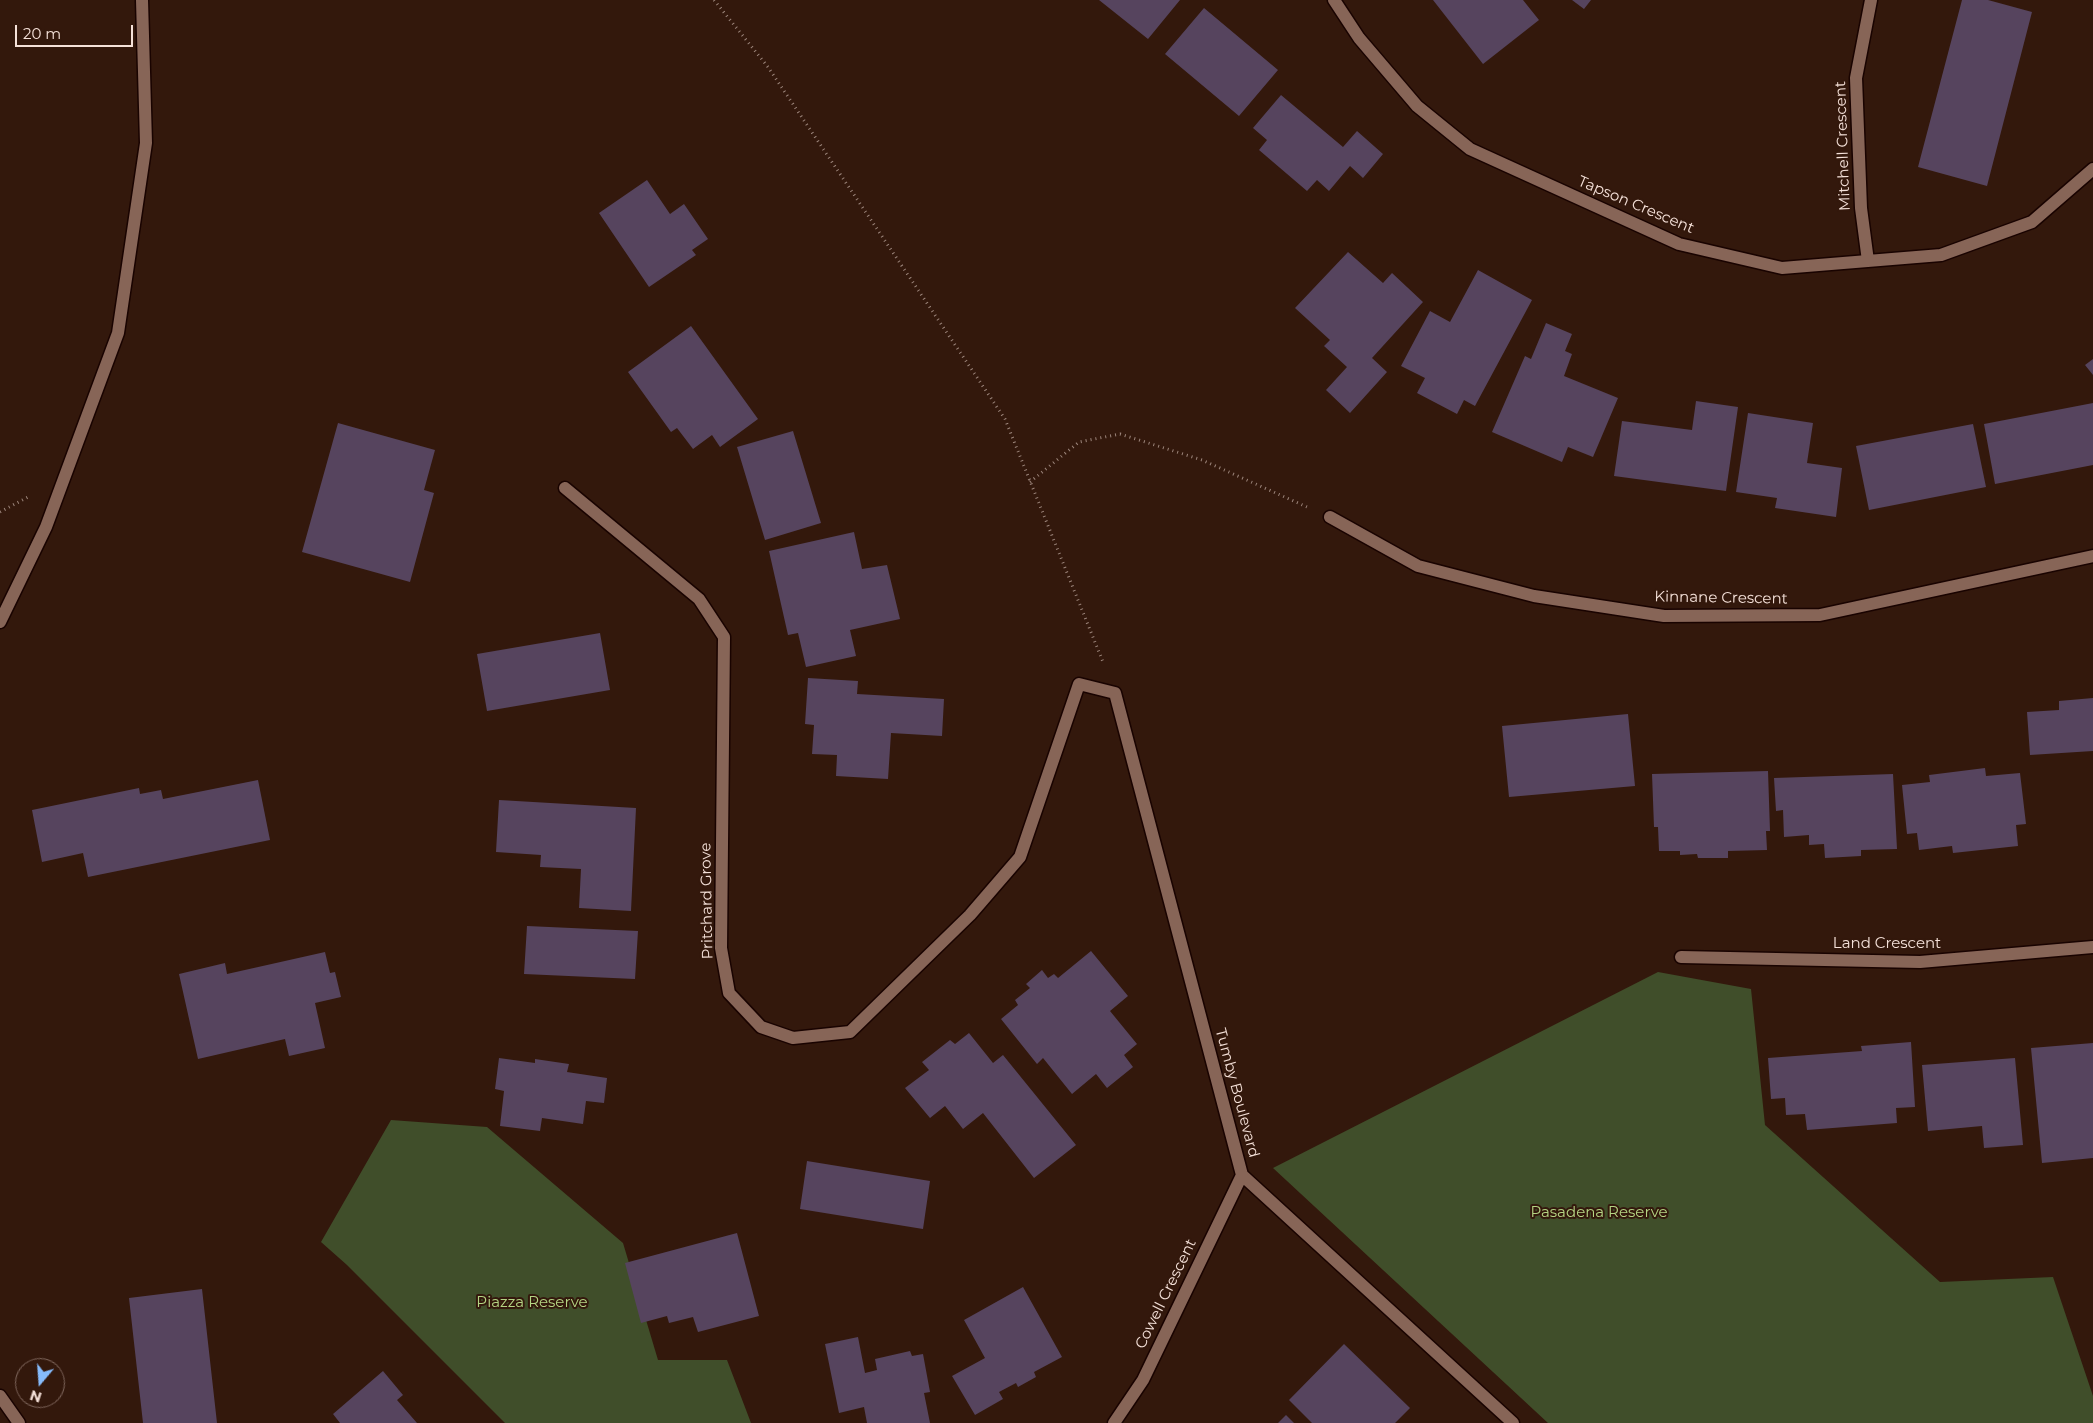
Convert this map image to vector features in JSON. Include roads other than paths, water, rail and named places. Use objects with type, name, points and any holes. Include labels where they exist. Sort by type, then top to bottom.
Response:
[{"type":"street","points":[[0,622],[46,527],[118,333],[146,142],[142,0]]},
{"type":"street","name":"Tapson Crescent","points":[[1334,0],[1359,38],[1417,106],[1470,149],[1679,244],[1782,268],[1941,256],[2032,222],[2093,170]]},
{"type":"street","name":"Mitchell Crescent","points":[[1868,261],[1861,208],[1856,78],[1871,0]]},
{"type":"street","name":"Pritchard Grove","points":[[564,488],[699,599],[724,637],[721,948],[729,993],[761,1027],[777,1033],[793,1038],[850,1032],[970,915],[1020,857],[1079,684],[1115,692]]},
{"type":"street","name":"Kinnane Crescent","points":[[1330,517],[1418,566],[1534,596],[1664,616],[1820,615],[2093,556]]},
{"type":"street","name":"Tumby Boulevard","points":[[1115,692],[1242,1175],[1513,1423]]},
{"type":"street","name":"Land Crescent","points":[[1681,957],[1920,962],[2093,947]]},
{"type":"street","name":"Cowell Crescent","points":[[1114,1423],[1142,1380],[1242,1175]]},
{"type":"street","points":[[0,1396],[19,1423]]},
{"type":"park label","name":"Pasadena Reserve","points":[[1599,1213]]},
{"type":"park label","name":"Piazza Reserve","points":[[532,1303]]}]
